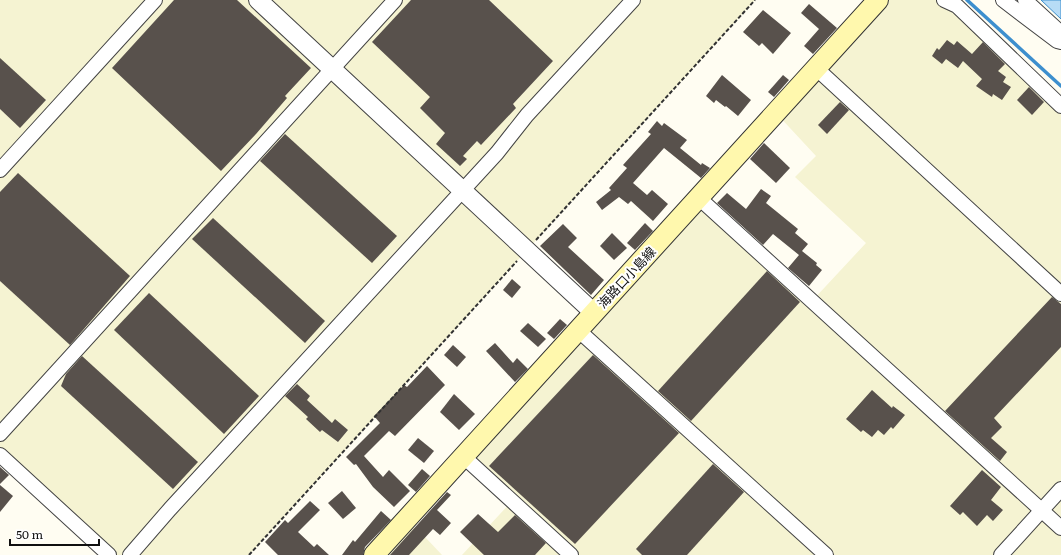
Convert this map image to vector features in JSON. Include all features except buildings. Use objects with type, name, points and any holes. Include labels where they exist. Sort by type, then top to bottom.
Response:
[{"type":"main road","name":"海路口小島線","points":[[374,555],[817,69],[878,0]]},
{"type":"street","points":[[0,170],[155,0]]},
{"type":"street","points":[[258,0],[594,312]]},
{"type":"street","points":[[0,434],[395,0]]},
{"type":"street","points":[[130,555],[170,508],[463,191],[497,153],[527,115],[633,0]]},
{"type":"street","points":[[944,0],[957,6],[1061,106]]},
{"type":"street","points":[[1003,0],[1057,41],[1061,42]]},
{"type":"street","points":[[1025,0],[1061,33]]},
{"type":"street","points":[[817,69],[1061,294]]},
{"type":"street","points":[[699,198],[1061,528]]},
{"type":"street","points":[[578,330],[826,555]]},
{"type":"street","points":[[0,456],[109,555]]},
{"type":"street","points":[[464,456],[571,555]]},
{"type":"street","points":[[1001,555],[1061,489]]},
{"type":"path","points":[[249,555],[755,0]]},
{"type":"shaded area","points":[[0,0],[755,0],[249,555],[109,555],[0,455]]},
{"type":"shaded area","points":[[878,0],[944,0],[1061,106],[1061,555],[462,555],[512,501],[464,457],[699,198],[812,301],[866,243],[795,177],[816,156],[776,113]]},
{"type":"shaded area","points":[[406,520],[425,537],[442,555],[374,555]]},
{"type":"water","points":[[1041,0],[1061,0],[1061,19]]},
{"type":"waterway","points":[[967,0],[1061,86]]}]
